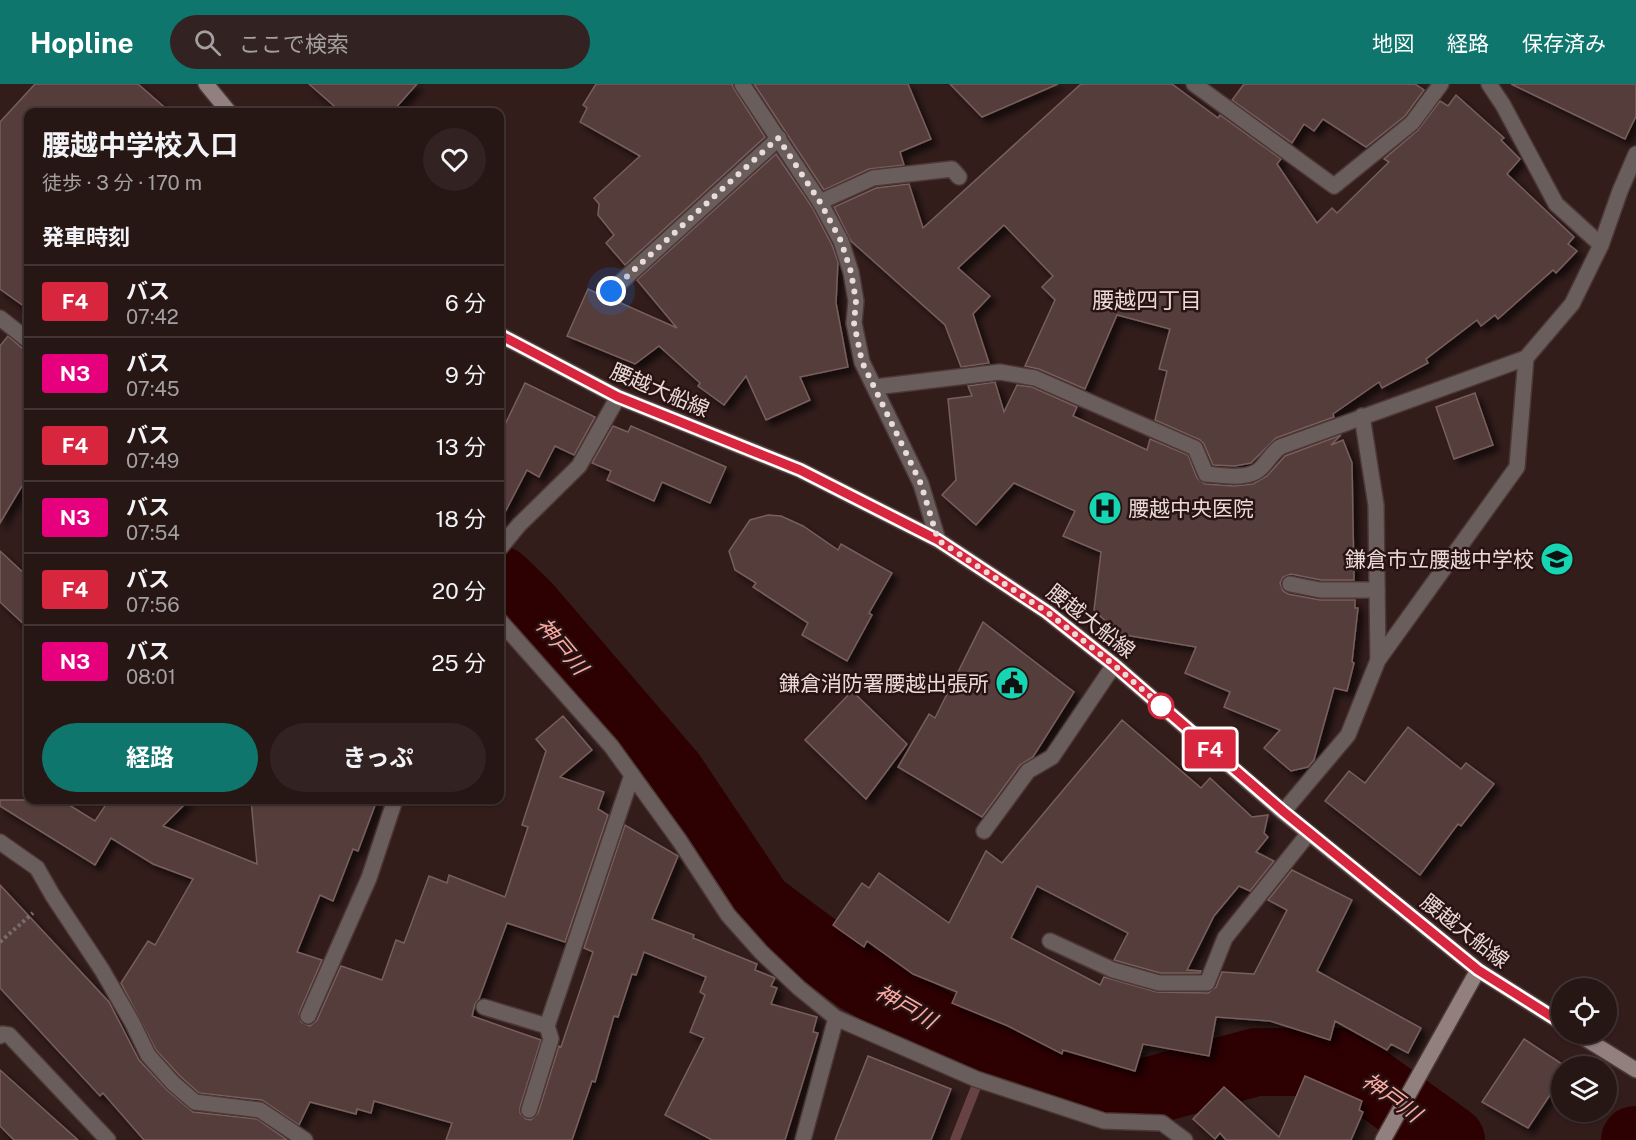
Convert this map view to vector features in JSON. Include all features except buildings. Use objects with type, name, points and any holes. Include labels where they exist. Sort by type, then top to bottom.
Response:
[{"type":"main road","points":[[206,84],[226,108]]},
{"type":"main road","name":"腰越大船線","points":[[504,337],[618,397],[800,470],[938,540],[1047,612],[1114,665],[1309,833],[1478,970],[1551,1016]]},
{"type":"main road","points":[[1383,1140],[1478,970]]},
{"type":"main road","points":[[1594,1044],[1636,1070]]},
{"type":"street","points":[[742,84],[820,202],[841,241],[851,272],[856,301],[854,323],[862,362],[921,484],[938,540]]},
{"type":"street","points":[[1194,84],[1334,186],[1412,123],[1441,84]]},
{"type":"street","points":[[1489,84],[1503,105],[1556,204],[1601,245]]},
{"type":"street","points":[[611,291],[778,138]]},
{"type":"street","points":[[875,387],[1000,372],[1035,378],[1195,448],[1206,474],[1245,476],[1260,470],[1270,454],[1280,447],[1526,358],[1572,304],[1601,245],[1636,154]]},
{"type":"street","points":[[820,202],[873,178],[952,169],[958,177]]},
{"type":"street","points":[[0,318],[24,337]]},
{"type":"street","points":[[1284,812],[1348,735],[1378,660],[1517,467],[1526,358]]},
{"type":"street","points":[[504,542],[579,466],[618,397]]},
{"type":"street","points":[[1362,416],[1376,505],[1378,660]]},
{"type":"street","points":[[1290,584],[1320,590],[1377,590]]},
{"type":"street","points":[[504,626],[611,746],[679,840],[728,915],[761,952],[799,988],[836,1018],[976,1079],[1104,1120],[1162,1123],[1185,1140]]},
{"type":"street","points":[[984,831],[1028,771],[1052,757],[1114,665]]},
{"type":"street","points":[[529,1110],[551,1039],[547,1026],[632,775]]},
{"type":"street","points":[[308,1016],[369,878],[394,804]]},
{"type":"street","points":[[1050,941],[1113,970],[1159,982],[1207,983],[1225,938],[1309,833]]},
{"type":"street","points":[[0,842],[37,868],[102,970],[148,1055],[173,1083],[195,1102],[260,1110],[305,1140]]},
{"type":"street","points":[[484,1007],[547,1026]]},
{"type":"street","points":[[803,1140],[836,1018]]},
{"type":"street","points":[[0,1036],[9,1035],[108,1140]]},
{"type":"path","points":[[0,942],[53,896]]},
{"type":"waterway","name":"神戸川","points":[[504,584],[526,605],[672,775],[759,905],[857,978],[999,1060],[1131,1096],[1256,1062],[1343,1062],[1451,1140]]},
{"type":"waterway","points":[[955,1140],[989,1054]]},
{"type":"bus line","name":"F4","points":[[504,337],[618,397],[800,470],[938,540],[1047,612],[1114,665],[1284,812],[1478,970],[1551,1016]]},
{"type":"place","name":"腰越中央医院","points":[[1105,508]]},
{"type":"place","name":"鎌倉市立腰越中学校","points":[[1557,559]]},
{"type":"place","name":"鎌倉消防署腰越出張所","points":[[1012,683]]},
{"type":"district","name":"腰越四丁目","points":[[1147,300]]},
{"type":"route","points":[[611,291],[778,138],[820,202],[841,241],[851,272],[856,301],[854,323],[862,362],[921,484],[938,540],[1047,612],[1165,709],[1161,706]]}]
